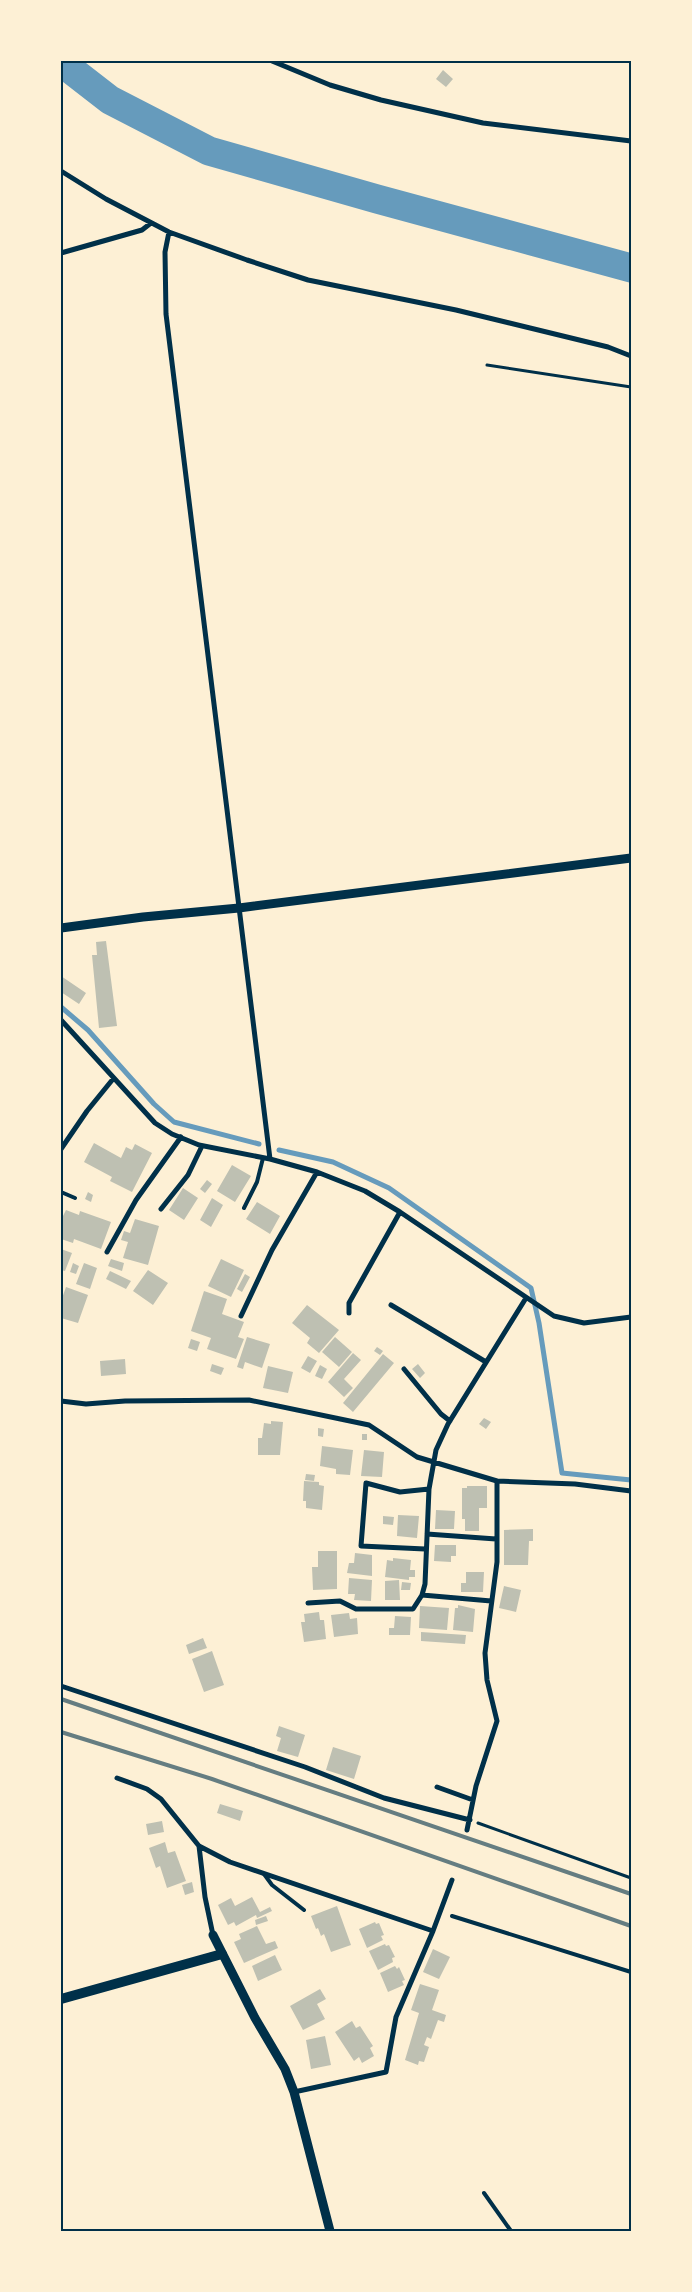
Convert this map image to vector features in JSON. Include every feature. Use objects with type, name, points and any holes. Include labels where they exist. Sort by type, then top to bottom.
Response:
[{"type":"main road","points":[[61,1999],[222,1954]]},
{"type":"street","points":[[272,61],[330,85],[382,100],[483,123],[631,140]]},
{"type":"street","points":[[61,171],[106,199],[169,232],[308,280],[476,314],[608,346],[631,356]]},
{"type":"street","points":[[61,253],[142,230],[150,222]]},
{"type":"street","points":[[169,232],[165,252],[166,314],[270,1159]]},
{"type":"street","points":[[61,928],[143,917],[239,908],[631,858]]},
{"type":"street","points":[[61,1020],[155,1123],[181,1138],[202,1146],[270,1159],[317,1172],[365,1191],[400,1212],[554,1316],[584,1323],[631,1317]]},
{"type":"street","points":[[61,1149],[87,1110],[113,1079]]},
{"type":"street","points":[[107,1252],[136,1200],[181,1138]]},
{"type":"street","points":[[161,1210],[188,1175],[202,1146]]},
{"type":"street","points":[[241,1316],[272,1250],[317,1172]]},
{"type":"street","points":[[349,1313],[349,1303],[400,1212]]},
{"type":"street","points":[[308,1603],[340,1601],[356,1609],[413,1609],[422,1595],[425,1584],[429,1489],[436,1450],[450,1421],[486,1362],[528,1300]]},
{"type":"street","points":[[391,1305],[486,1362]]},
{"type":"street","points":[[404,1369],[440,1414],[450,1421]]},
{"type":"street","points":[[61,1401],[86,1404],[125,1401],[250,1400],[369,1425],[417,1457],[497,1481],[576,1484],[631,1491]]},
{"type":"street","points":[[467,1830],[473,1800],[497,1721],[485,1665],[491,1600],[497,1562],[497,1481]]},
{"type":"street","points":[[425,1549],[361,1546],[366,1483],[400,1492],[429,1489]]},
{"type":"street","points":[[427,1534],[496,1539]]},
{"type":"street","points":[[422,1595],[491,1600]]},
{"type":"street","points":[[61,1686],[305,1767],[384,1798],[470,1820]]},
{"type":"street","points":[[117,1778],[138,1785],[161,1799],[199,1846],[220,1859],[433,1932]]},
{"type":"street","points":[[437,1787],[473,1800]]},
{"type":"street","points":[[199,1846],[205,1897],[213,1935],[255,2018],[284,2068],[294,2092],[330,2231]]},
{"type":"street","points":[[294,2092],[386,2072],[396,2016],[433,1932],[452,1880]]},
{"type":"lane","points":[[244,1208],[257,1182],[263,1158]]},
{"type":"lane","points":[[61,1192],[75,1198]]},
{"type":"lane","points":[[264,1874],[272,1885],[304,1910]]},
{"type":"lane","points":[[452,1916],[631,1972]]},
{"type":"lane","points":[[484,2193],[512,2231]]},
{"type":"path","points":[[487,365],[631,387]]},
{"type":"path","points":[[470,1820],[631,1878]]},
{"type":"building","points":[[443,70],[453,79],[446,87],[436,79]]},
{"type":"building","points":[[106,941],[117,1026],[99,1028],[92,955],[97,955],[96,942]]},
{"type":"building","points":[[61,976],[86,993],[79,1004],[61,992]]},
{"type":"building","points":[[94,1143],[121,1158],[126,1147],[132,1150],[135,1144],[152,1153],[132,1192],[110,1181],[112,1177],[84,1162]]},
{"type":"building","points":[[232,1165],[251,1176],[235,1202],[217,1191]]},
{"type":"building","points":[[207,1180],[212,1184],[205,1193],[200,1189]]},
{"type":"building","points":[[183,1188],[198,1198],[184,1220],[169,1210]]},
{"type":"building","points":[[88,1192],[93,1195],[91,1202],[85,1199]]},
{"type":"building","points":[[212,1198],[223,1205],[211,1227],[200,1220]]},
{"type":"building","points":[[257,1202],[280,1216],[270,1234],[246,1219]]},
{"type":"building","points":[[66,1210],[79,1215],[80,1211],[111,1222],[101,1249],[74,1239],[73,1243],[61,1239],[61,1220]]},
{"type":"building","points":[[135,1219],[159,1226],[148,1265],[123,1258],[128,1242],[121,1240],[124,1231],[130,1233]]},
{"type":"building","points":[[61,1249],[72,1253],[65,1271],[61,1270]]},
{"type":"building","points":[[111,1259],[124,1263],[122,1271],[108,1266]]},
{"type":"building","points":[[221,1259],[244,1270],[231,1297],[208,1286]]},
{"type":"building","points":[[73,1263],[79,1266],[76,1274],[70,1272]]},
{"type":"building","points":[[84,1263],[97,1268],[90,1289],[76,1284]]},
{"type":"building","points":[[148,1270],[168,1283],[153,1305],[133,1291]]},
{"type":"building","points":[[110,1271],[131,1281],[126,1289],[106,1279]]},
{"type":"building","points":[[245,1274],[250,1277],[242,1292],[237,1289]]},
{"type":"building","points":[[66,1287],[88,1295],[78,1323],[61,1318],[61,1301]]},
{"type":"building","points":[[204,1291],[227,1299],[222,1314],[244,1322],[238,1337],[244,1339],[236,1359],[207,1349],[211,1338],[191,1331]]},
{"type":"building","points":[[307,1305],[339,1330],[319,1353],[307,1343],[310,1338],[292,1323]]},
{"type":"building","points":[[247,1337],[270,1344],[262,1368],[245,1362],[243,1369],[237,1367]]},
{"type":"building","points":[[335,1337],[352,1352],[339,1367],[322,1352]]},
{"type":"building","points":[[191,1339],[200,1342],[197,1351],[188,1348]]},
{"type":"building","points":[[377,1347],[383,1351],[380,1355],[374,1351]]},
{"type":"building","points":[[353,1353],[361,1360],[344,1379],[353,1388],[344,1397],[328,1382]]},
{"type":"building","points":[[383,1354],[394,1363],[353,1412],[343,1403]]},
{"type":"building","points":[[308,1356],[317,1361],[310,1373],[301,1368]]},
{"type":"building","points":[[125,1359],[126,1374],[101,1376],[100,1361]]},
{"type":"building","points":[[212,1364],[224,1368],[221,1375],[210,1371]]},
{"type":"building","points":[[418,1364],[425,1373],[420,1378],[412,1369]]},
{"type":"building","points":[[320,1365],[327,1369],[322,1379],[315,1376]]},
{"type":"building","points":[[268,1366],[293,1372],[288,1393],[263,1388]]},
{"type":"building","points":[[484,1418],[491,1422],[486,1429],[479,1424]]},
{"type":"building","points":[[271,1421],[283,1422],[280,1455],[258,1455],[258,1438],[262,1438],[264,1423],[271,1424]]},
{"type":"building","points":[[318,1428],[324,1429],[323,1437],[318,1436]]},
{"type":"building","points":[[362,1434],[367,1434],[367,1440],[362,1440]]},
{"type":"building","points":[[322,1446],[353,1450],[350,1475],[336,1474],[336,1469],[320,1466]]},
{"type":"building","points":[[364,1450],[384,1452],[382,1477],[361,1476]]},
{"type":"building","points":[[306,1474],[315,1475],[314,1481],[305,1480]]},
{"type":"building","points":[[304,1481],[319,1482],[319,1485],[324,1486],[322,1510],[306,1508],[306,1501],[303,1501]]},
{"type":"building","points":[[467,1486],[487,1486],[487,1508],[479,1508],[479,1531],[465,1531],[465,1519],[462,1519],[462,1488],[467,1488]]},
{"type":"building","points":[[436,1510],[455,1511],[454,1529],[435,1529]]},
{"type":"building","points":[[398,1515],[419,1516],[417,1538],[397,1536]]},
{"type":"building","points":[[383,1516],[394,1517],[393,1525],[383,1524]]},
{"type":"building","points":[[533,1529],[533,1541],[529,1541],[528,1565],[504,1565],[504,1530]]},
{"type":"building","points":[[435,1545],[456,1545],[456,1556],[451,1556],[451,1562],[434,1561]]},
{"type":"building","points":[[318,1551],[337,1551],[337,1589],[313,1590],[312,1567],[318,1567]]},
{"type":"building","points":[[355,1553],[372,1555],[372,1576],[347,1573],[349,1563],[354,1563]]},
{"type":"building","points":[[393,1558],[411,1560],[410,1570],[415,1570],[415,1577],[409,1577],[409,1580],[385,1577],[387,1560],[393,1561]]},
{"type":"building","points":[[466,1572],[484,1572],[483,1592],[461,1592],[461,1583],[466,1583]]},
{"type":"building","points":[[349,1578],[372,1580],[371,1601],[354,1600],[355,1594],[348,1594]]},
{"type":"building","points":[[399,1580],[400,1600],[385,1600],[385,1581]]},
{"type":"building","points":[[402,1582],[411,1583],[410,1590],[401,1590]]},
{"type":"building","points":[[504,1586],[521,1590],[516,1612],[499,1608]]},
{"type":"building","points":[[458,1605],[475,1609],[473,1632],[453,1630],[455,1608],[458,1608]]},
{"type":"building","points":[[420,1606],[449,1608],[447,1630],[419,1628]]},
{"type":"building","points":[[319,1612],[320,1620],[324,1620],[326,1639],[304,1642],[301,1622],[305,1622],[304,1614]]},
{"type":"building","points":[[349,1613],[350,1619],[357,1618],[358,1634],[334,1637],[331,1615]]},
{"type":"building","points":[[395,1616],[411,1617],[410,1635],[389,1635],[389,1628],[394,1628]]},
{"type":"building","points":[[421,1632],[466,1635],[465,1644],[421,1641]]},
{"type":"building","points":[[203,1638],[207,1648],[189,1654],[186,1645]]},
{"type":"building","points":[[212,1651],[224,1685],[204,1692],[192,1659]]},
{"type":"building","points":[[279,1726],[305,1735],[298,1757],[277,1751],[281,1738],[276,1736]]},
{"type":"building","points":[[333,1747],[361,1756],[354,1779],[326,1770]]},
{"type":"building","points":[[220,1804],[243,1811],[240,1821],[217,1813]]},
{"type":"building","points":[[162,1821],[164,1832],[148,1835],[146,1824]]},
{"type":"building","points":[[165,1842],[168,1853],[175,1851],[186,1881],[167,1888],[160,1866],[156,1868],[149,1848]]},
{"type":"building","points":[[192,1882],[194,1892],[185,1895],[182,1885]]},
{"type":"building","points":[[252,1897],[260,1912],[270,1907],[272,1911],[257,1918],[256,1915],[236,1926],[234,1922],[228,1925],[218,1905],[231,1898],[235,1906]]},
{"type":"building","points":[[337,1906],[351,1945],[331,1952],[324,1934],[321,1936],[311,1916]]},
{"type":"building","points":[[266,1916],[268,1921],[256,1925],[255,1920]]},
{"type":"building","points":[[375,1922],[376,1924],[379,1923],[384,1935],[381,1936],[383,1940],[367,1948],[359,1929]]},
{"type":"building","points":[[257,1926],[266,1944],[275,1941],[278,1948],[244,1963],[234,1942],[241,1939],[239,1934]]},
{"type":"building","points":[[385,1944],[386,1946],[389,1945],[395,1957],[392,1958],[393,1962],[378,1970],[369,1951]]},
{"type":"building","points":[[433,1949],[450,1957],[439,1979],[423,1972]]},
{"type":"building","points":[[275,1955],[282,1970],[258,1981],[252,1966]]},
{"type":"building","points":[[395,1966],[397,1969],[399,1967],[405,1980],[402,1981],[404,1985],[388,1992],[380,1973]]},
{"type":"building","points":[[420,1984],[439,1990],[432,2010],[446,2015],[444,2022],[438,2020],[431,2039],[427,2037],[424,2045],[429,2047],[424,2062],[419,2061],[418,2065],[405,2060],[419,2013],[411,2010]]},
{"type":"building","points":[[320,1989],[326,1999],[317,2004],[325,2019],[303,2030],[290,2006]]},
{"type":"building","points":[[352,2021],[356,2028],[360,2026],[373,2046],[370,2048],[374,2056],[362,2063],[359,2057],[354,2061],[335,2032]]},
{"type":"building","points":[[325,2036],[331,2065],[311,2069],[306,2040]]},
{"type":"waterway","points":[[61,62],[110,100],[209,151],[631,268]]},
{"type":"waterway","points":[[61,1007],[88,1030],[154,1104],[174,1122],[259,1144]]},
{"type":"waterway","points":[[279,1150],[333,1162],[389,1188],[531,1288],[539,1323],[562,1473],[631,1480]]},
{"type":"railway","points":[[61,1699],[631,1894]]},
{"type":"railway","points":[[61,1732],[212,1779],[631,1926]]}]
